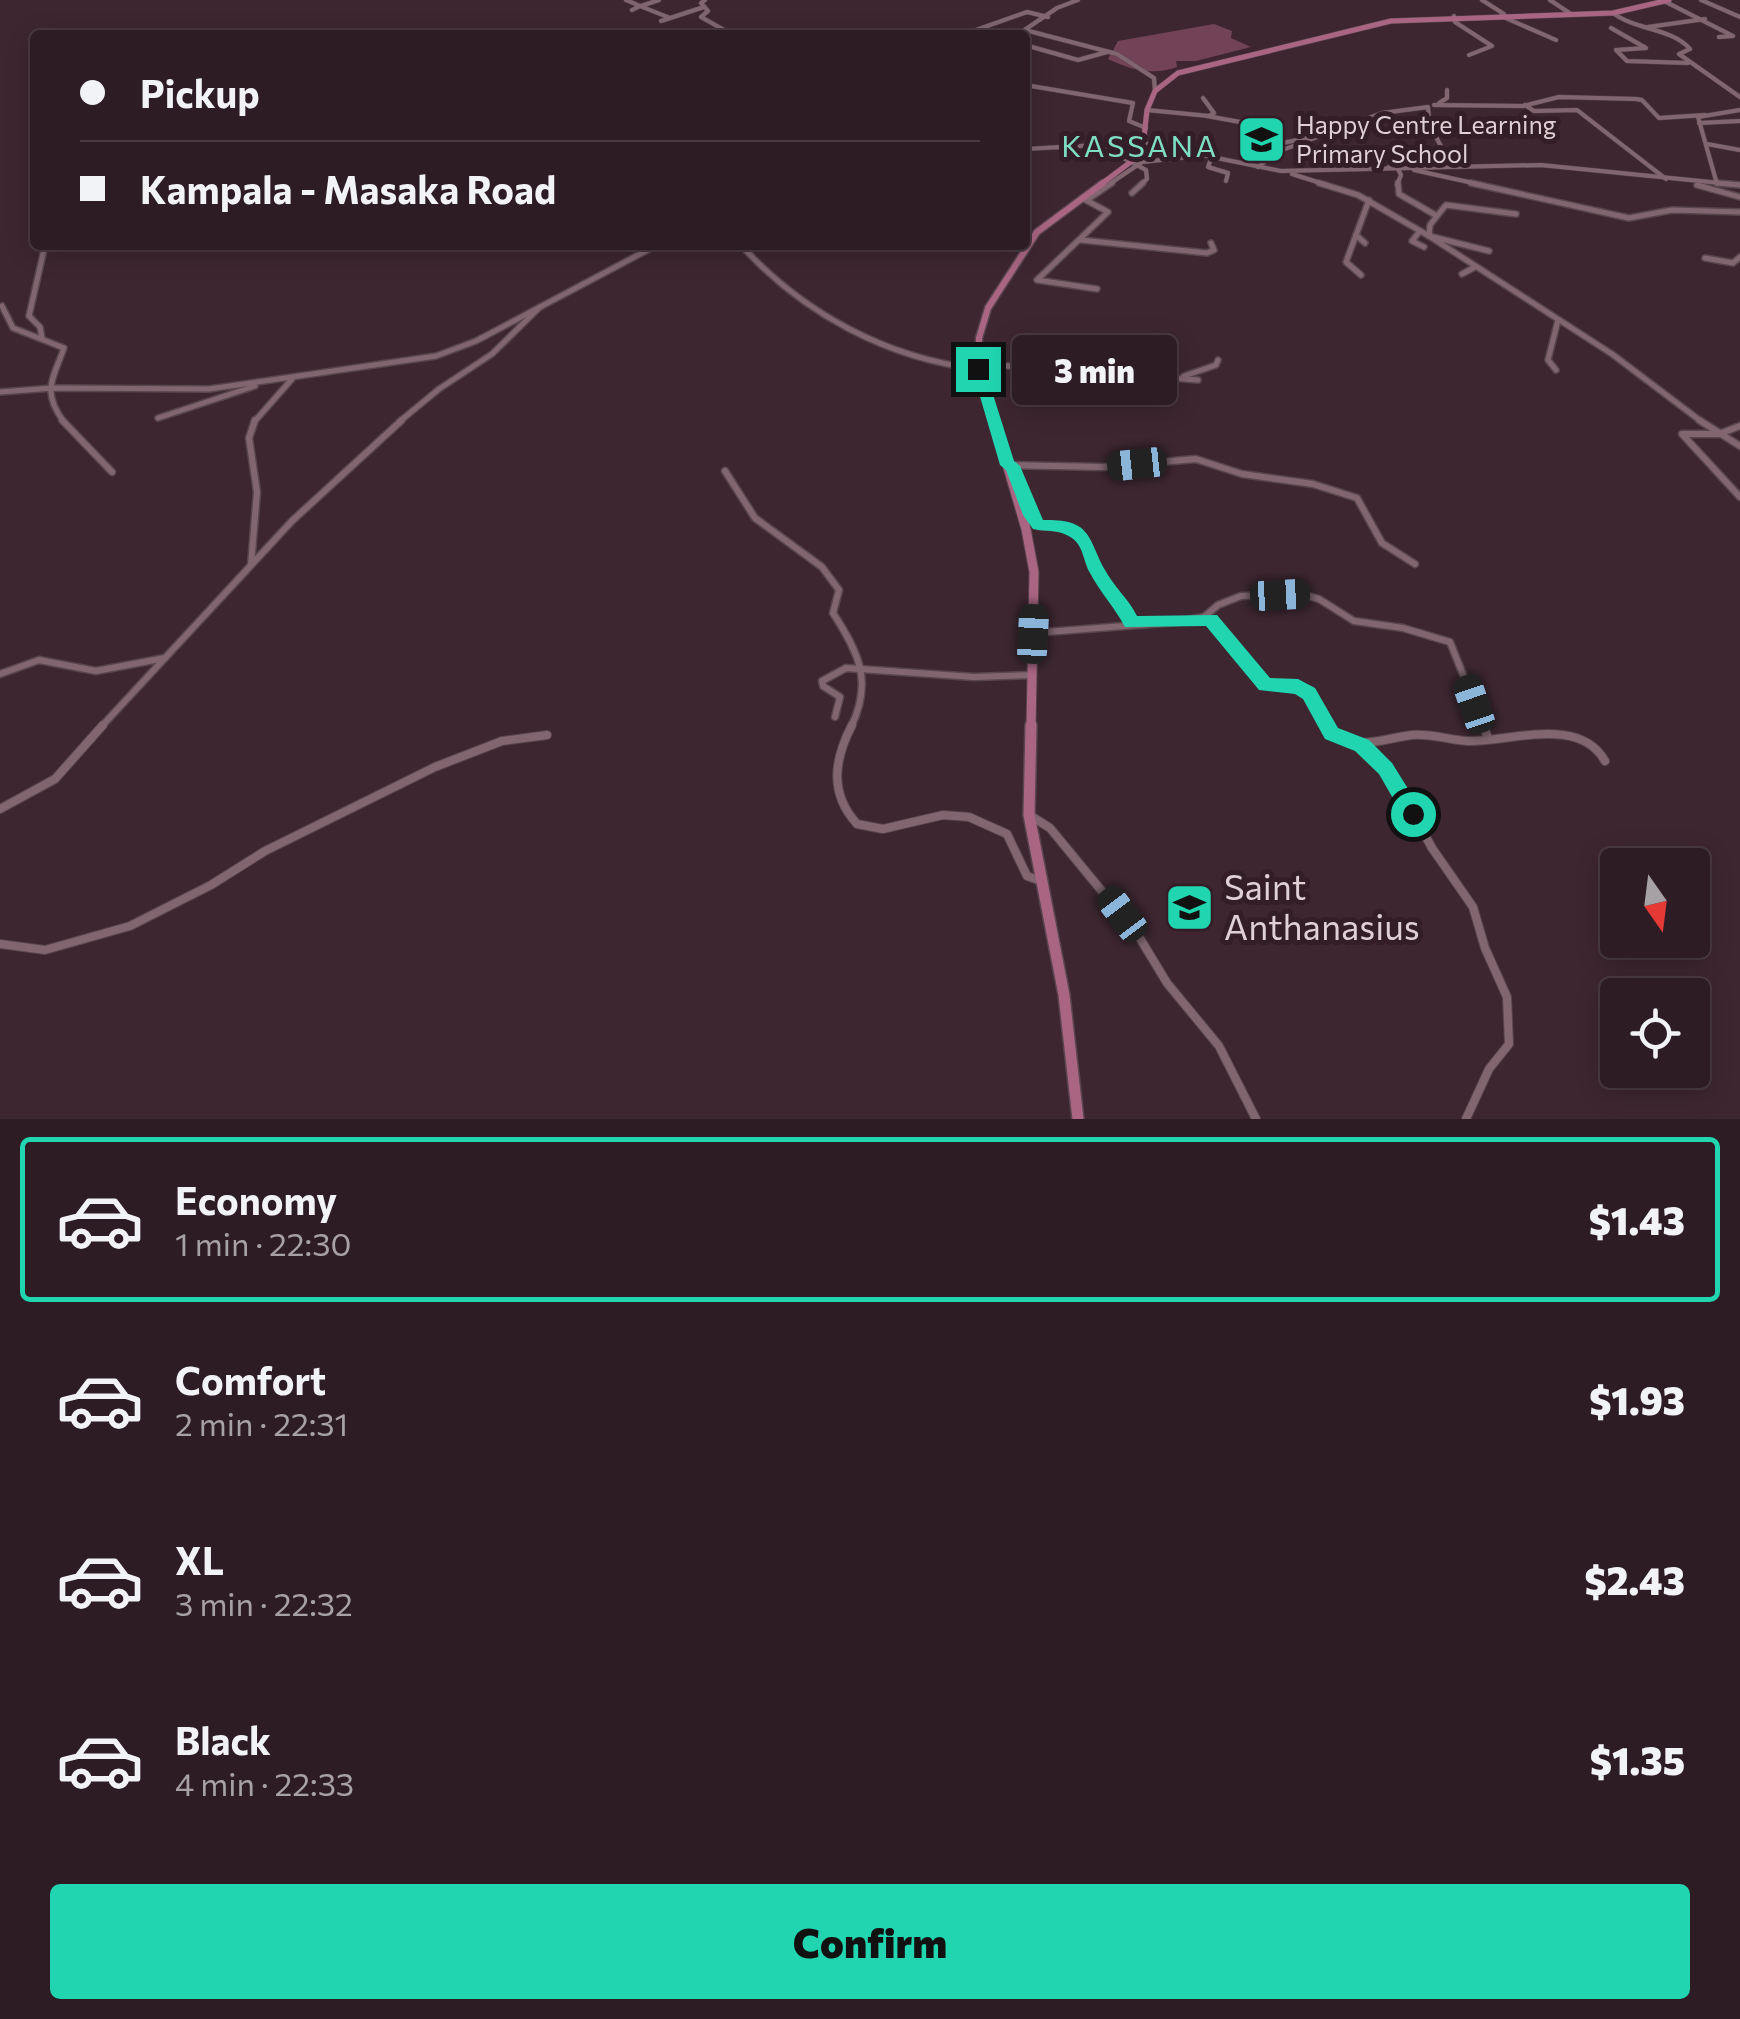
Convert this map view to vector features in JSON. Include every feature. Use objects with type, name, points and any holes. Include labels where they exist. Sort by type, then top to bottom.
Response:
[{"type":"main road","points":[[1030,242],[1037,232],[1136,162],[1147,110],[1155,91],[1172,76],[1211,62],[1382,23],[1454,16],[1612,13],[1667,0]]},
{"type":"main road","points":[[1025,250],[988,308],[979,338],[978,369],[1010,465],[1032,558],[1036,588],[1030,815],[1064,995],[1078,1119]]},
{"type":"street","points":[[626,0],[670,18]]},
{"type":"street","points":[[632,10],[659,0]]},
{"type":"street","points":[[705,0],[702,3],[708,11],[700,17],[725,30]]},
{"type":"street","points":[[1025,30],[1048,18],[1055,9],[1078,0]]},
{"type":"street","points":[[1482,0],[1502,15],[1556,40]]},
{"type":"street","points":[[1550,0],[1571,14]]},
{"type":"street","points":[[1667,0],[1733,36],[1719,37]]},
{"type":"street","points":[[1701,0],[1740,17]]},
{"type":"street","points":[[661,22],[704,7]]},
{"type":"street","points":[[976,30],[1027,12],[1048,18]]},
{"type":"street","points":[[1612,13],[1628,24],[1686,44],[1690,49],[1679,54],[1740,97]]},
{"type":"street","points":[[1454,16],[1455,22],[1492,46],[1469,55]]},
{"type":"street","points":[[1646,28],[1706,19]]},
{"type":"street","points":[[1611,28],[1646,48],[1616,50],[1626,61],[1689,62]]},
{"type":"street","points":[[1030,31],[1108,52],[1154,78],[1155,91]]},
{"type":"street","points":[[1030,47],[1065,58],[1088,60],[1098,60],[1108,52]]},
{"type":"street","points":[[1030,85],[1134,104],[1129,120],[1146,128]]},
{"type":"street","points":[[1431,106],[1447,98],[1447,90]]},
{"type":"street","points":[[1203,98],[1214,113],[1207,116]]},
{"type":"street","points":[[1258,167],[1277,152],[1385,112],[1431,106],[1525,106],[1551,98],[1636,99],[1642,100],[1659,118],[1740,110]]},
{"type":"street","points":[[1393,167],[1398,156],[1442,148],[1430,126],[1431,106]]},
{"type":"street","points":[[1525,106],[1542,112],[1578,110],[1668,180]]},
{"type":"street","points":[[1147,110],[1250,124],[1277,152]]},
{"type":"street","points":[[1705,114],[1698,117],[1698,124],[1717,184]]},
{"type":"street","points":[[1698,124],[1740,121]]},
{"type":"street","points":[[1272,145],[1308,138],[1308,130],[1328,128]]},
{"type":"street","points":[[1142,142],[1281,171],[1369,200],[1612,354],[1740,446]]},
{"type":"street","points":[[1030,149],[1091,144],[1136,162],[1200,157]]},
{"type":"street","points":[[1707,144],[1740,150]]},
{"type":"street","points":[[1211,158],[1208,168],[1228,172],[1226,181]]},
{"type":"street","points":[[1132,193],[1148,179],[1136,162]]},
{"type":"street","points":[[1281,171],[1557,166],[1681,182],[1740,197]]},
{"type":"street","points":[[1393,167],[1469,180],[1580,210],[1628,218],[1672,210],[1740,212]]},
{"type":"street","points":[[1393,167],[1400,175],[1396,189],[1399,194],[1437,216]]},
{"type":"street","points":[[1681,182],[1740,185]]},
{"type":"street","points":[[1084,199],[1109,210],[1037,280],[1097,289]]},
{"type":"street","points":[[1361,275],[1346,264],[1364,205],[1369,200]]},
{"type":"street","points":[[1429,236],[1430,225],[1446,205],[1516,214]]},
{"type":"street","points":[[1420,231],[1412,241],[1424,248]]},
{"type":"street","points":[[1356,235],[1365,243]]},
{"type":"street","points":[[1429,236],[1489,251]]},
{"type":"street","points":[[1080,240],[1207,253],[1214,249],[1211,242]]},
{"type":"street","points":[[42,338],[40,327],[30,316],[44,250]]},
{"type":"street","points":[[0,392],[52,388],[191,390],[436,356],[476,341],[647,250]]},
{"type":"street","points":[[745,250],[773,281],[849,331],[944,366],[978,369]]},
{"type":"street","points":[[1704,258],[1733,263],[1740,257]]},
{"type":"street","points":[[1462,274],[1476,266]]},
{"type":"street","points":[[2,306],[12,328],[65,351],[51,375],[53,408],[64,426],[90,446],[112,472]]},
{"type":"street","points":[[0,809],[46,790],[59,780],[80,750],[251,566],[368,448],[439,389],[492,354],[540,306]]},
{"type":"street","points":[[1556,370],[1548,360],[1558,320]]},
{"type":"street","points":[[978,355],[995,364],[1198,380]]},
{"type":"street","points":[[1178,378],[1216,365],[1218,360]]},
{"type":"street","points":[[251,566],[257,492],[248,438],[254,421],[292,378]]},
{"type":"street","points":[[158,418],[266,382]]},
{"type":"street","points":[[1740,426],[1719,434],[1682,434],[1740,496]]},
{"type":"street","points":[[1131,623],[1080,536],[1061,525],[1039,526],[1010,465],[1103,467],[1196,459],[1242,474],[1346,492],[1364,505],[1369,524],[1382,543],[1415,564]]},
{"type":"street","points":[[725,471],[762,526],[791,548],[814,557],[832,575],[839,594],[833,613],[853,638],[862,670],[860,704],[835,758],[840,790],[852,820],[880,832],[908,821],[960,814],[1006,834],[1027,876],[1042,881]]},
{"type":"street","points":[[1033,634],[1204,617],[1218,604],[1242,596],[1310,595],[1354,621],[1442,638],[1456,650],[1488,738]]},
{"type":"street","points":[[1204,617],[1217,626],[1265,685],[1305,690],[1332,733],[1362,745],[1397,784],[1432,848],[1474,907],[1507,997],[1509,1044],[1489,1068],[1466,1119]]},
{"type":"street","points":[[0,674],[40,660],[96,671],[166,658]]},
{"type":"street","points":[[834,718],[840,697],[823,686],[822,680],[846,668],[974,677],[1032,676]]},
{"type":"street","points":[[1362,745],[1416,734],[1469,741],[1577,737],[1596,745],[1605,761]]},
{"type":"street","points":[[0,944],[45,950],[130,926],[211,886],[265,851],[436,768],[502,741],[547,735]]},
{"type":"street","points":[[1030,815],[1050,828],[1128,921],[1168,983],[1212,1035],[1256,1119]]},
{"type":"shaded area","points":[[1214,24],[1232,31],[1231,38],[1251,47],[1196,61],[1176,61],[1177,67],[1159,71],[1134,69],[1108,59],[1118,41]]},
{"type":"place","name":"Happy Centre Learning Primary School","points":[[1261,139]]},
{"type":"place","name":"Saint Anthanasius","points":[[1189,908]]},
{"type":"district","name":"KASSANA","points":[[1140,147]]},
{"type":"route","points":[[978,369],[1008,465],[1012,466],[1031,515],[1039,526],[1061,525],[1080,536],[1131,623],[1204,617],[1211,620],[1269,688],[1298,686],[1305,690],[1336,737],[1362,745],[1385,768],[1413,814]]}]
